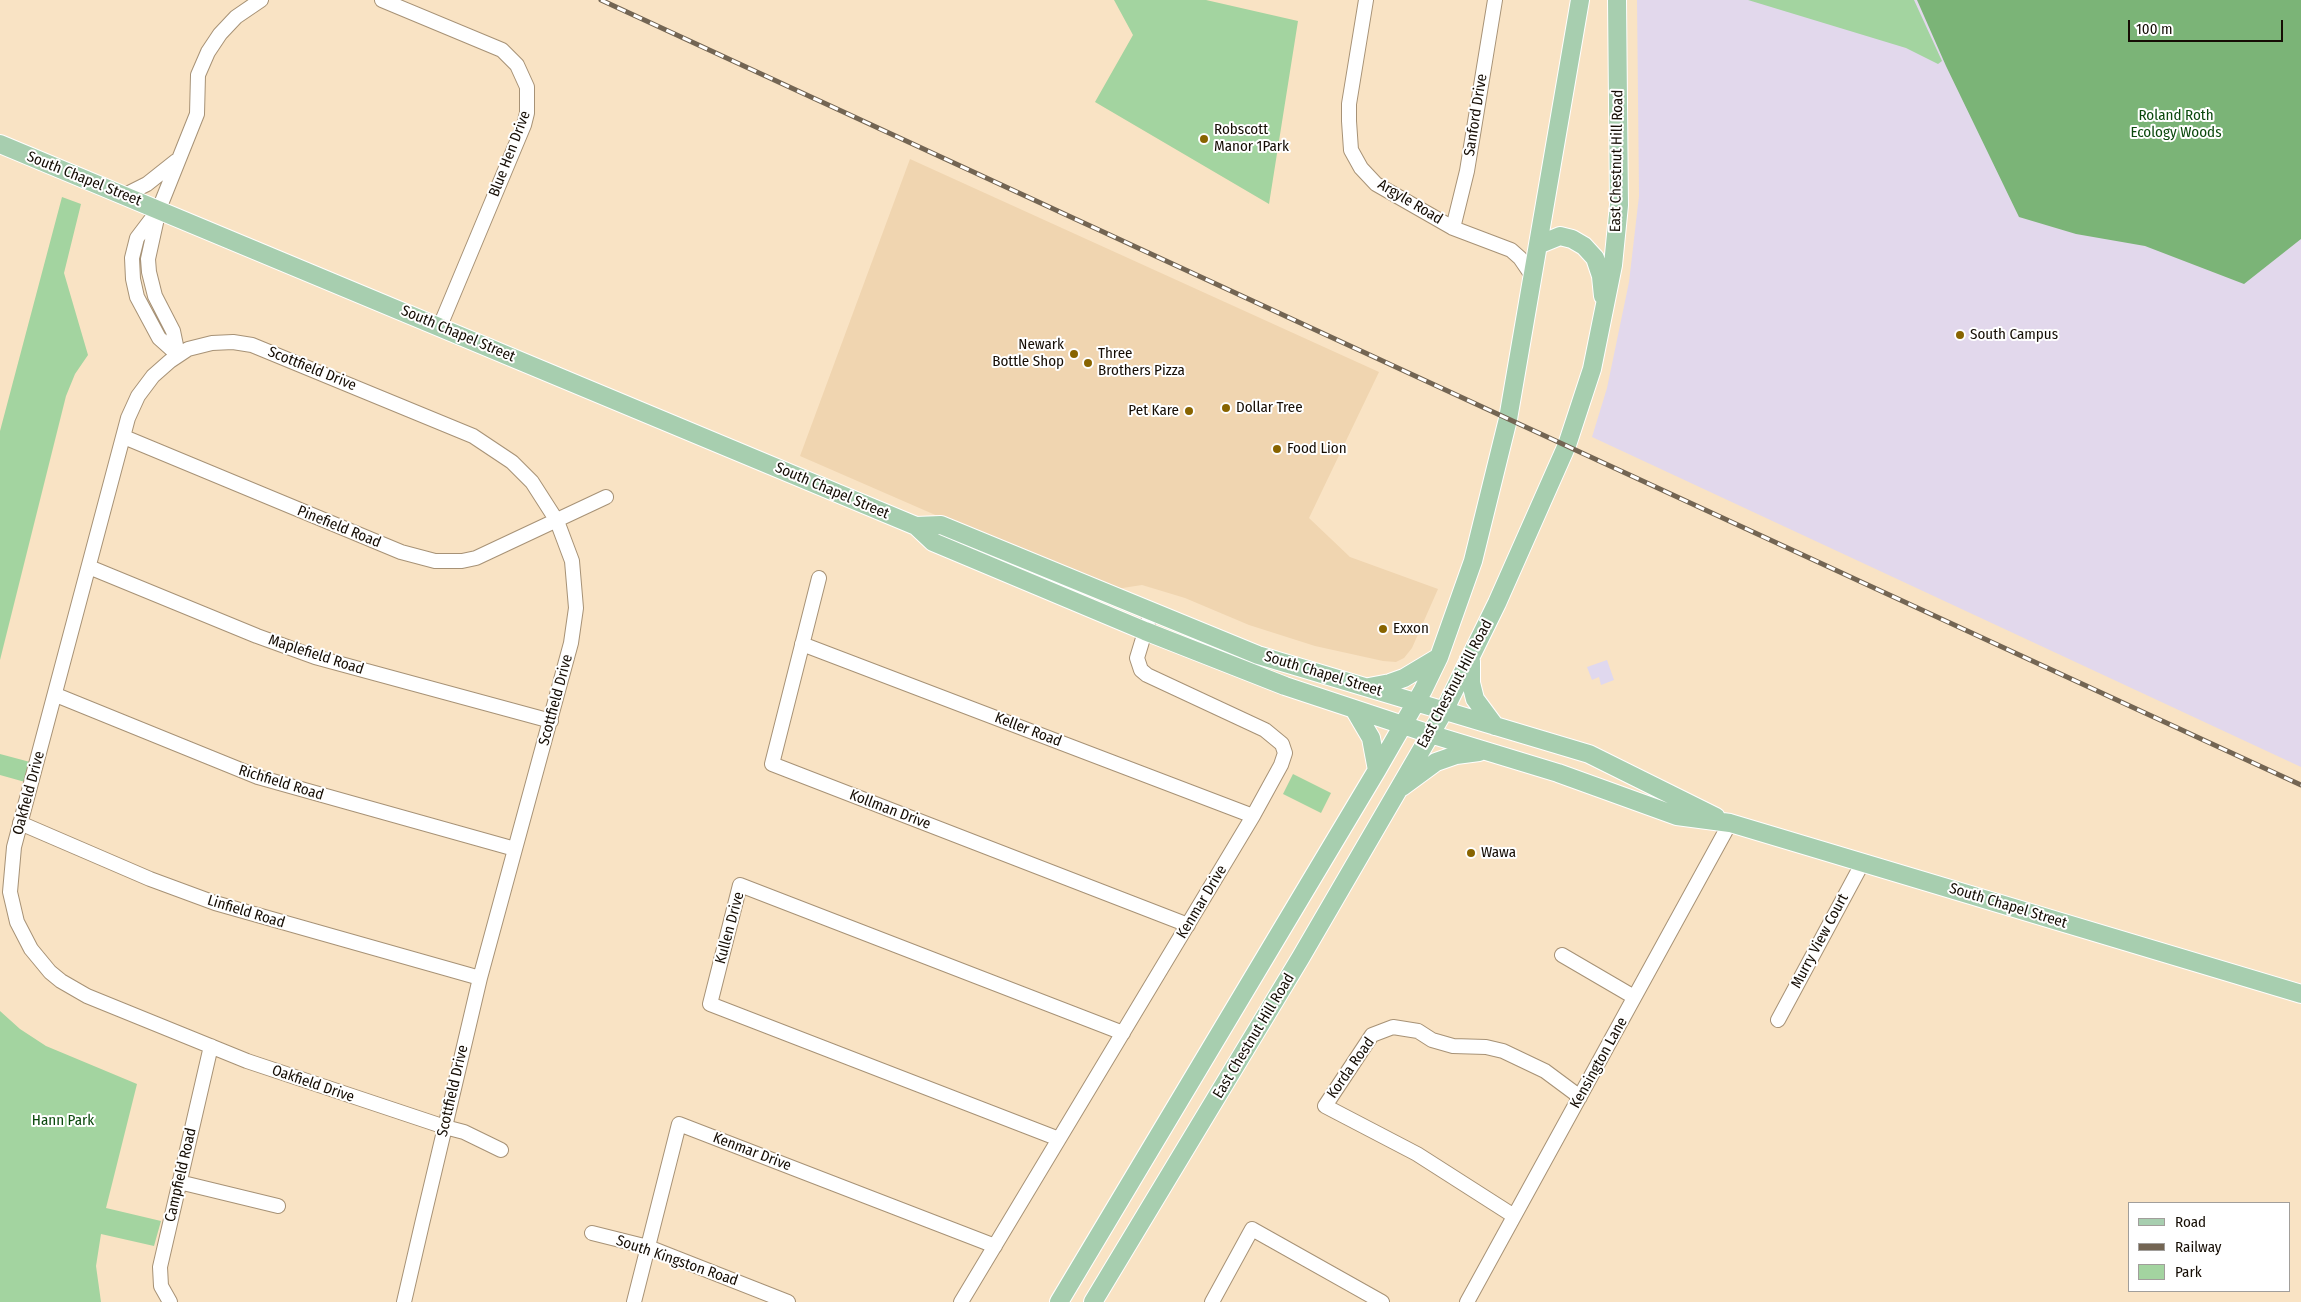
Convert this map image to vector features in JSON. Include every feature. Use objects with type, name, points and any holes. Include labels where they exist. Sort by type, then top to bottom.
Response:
[{"type":"main road","name":"East Chestnut Hill Road","points":[[1059,1302],[1377,770],[1439,657],[1460,604],[1484,522],[1508,419],[1580,0]]},
{"type":"main road","name":"East Chestnut Hill Road","points":[[1093,1302],[1301,957],[1444,711],[1471,657],[1567,445],[1592,369],[1605,316],[1613,265],[1619,205],[1617,0]]},
{"type":"main road","name":"South Chapel Street","points":[[0,144],[916,526],[933,542],[1145,631],[1276,682],[1430,734],[1558,773],[1677,816],[1730,824],[1863,862],[2294,992]]},
{"type":"main road","points":[[1538,245],[1560,236],[1572,239],[1584,246],[1595,258],[1601,276],[1605,316]]},
{"type":"main road","name":"South Chapel Street","points":[[916,526],[941,525],[1258,655],[1589,754],[1730,824]]},
{"type":"main road","points":[[1367,688],[1390,684],[1404,678],[1439,657]]},
{"type":"main road","points":[[1471,657],[1470,683],[1475,699],[1495,726]]},
{"type":"main road","points":[[1354,709],[1371,738],[1377,770]]},
{"type":"main road","points":[[1396,792],[1436,762],[1456,755],[1486,751]]},
{"type":"main road","points":[[1070,1302],[1089,1252]]},
{"type":"street","points":[[178,355],[159,338],[137,297],[133,279],[132,258],[137,238],[159,209],[197,114],[198,75],[208,52],[220,34],[236,18],[261,0]]},
{"type":"street","name":"Blue Hen Drive","points":[[382,0],[502,50],[517,65],[527,87],[527,113],[524,125],[440,326]]},
{"type":"street","name":"Argyle Road","points":[[1366,0],[1349,104],[1351,150],[1361,168],[1376,184],[1454,228],[1511,250],[1520,258],[1533,277]]},
{"type":"street","name":"Sanford Drive","points":[[1454,228],[1467,171],[1495,0]]},
{"type":"street","points":[[124,195],[147,184],[179,159]]},
{"type":"street","points":[[1511,250],[1521,250],[1538,245]]},
{"type":"street","name":"Scottfield Drive","points":[[178,355],[188,349],[212,342],[233,342],[252,345],[460,430],[493,448],[517,467],[542,495],[557,521],[572,561],[576,608],[571,644],[480,978],[404,1302]]},
{"type":"street","name":"Oakfield Drive","points":[[178,355],[153,376],[138,396],[128,418],[11,862],[10,892],[12,908],[20,929],[40,962],[61,981],[87,996],[303,1081],[477,1136],[500,1150]]},
{"type":"street","name":"Pinefield Road","points":[[124,437],[424,560],[448,562],[476,558],[606,497]]},
{"type":"street","name":"Maplefield Road","points":[[89,567],[257,636],[308,654],[551,721]]},
{"type":"street","name":"Kollman Drive","points":[[819,578],[772,764],[1188,925]]},
{"type":"street","name":"Kenmar Drive","points":[[961,1302],[1254,816],[1281,765],[1285,753],[1282,744],[1265,730],[1147,675],[1141,670],[1137,658],[1151,612]]},
{"type":"street","name":"Keller Road","points":[[802,644],[1254,816]]},
{"type":"street","name":"Richfield Road","points":[[56,695],[258,777],[515,849]]},
{"type":"street","name":"Linfield Road","points":[[20,823],[150,879],[206,900],[480,978]]},
{"type":"street","name":"Kensington Lane","points":[[1467,1302],[1730,824]]},
{"type":"street","name":"Murry View Court","points":[[1778,1020],[1863,862]]},
{"type":"street","name":"Kullen Drive","points":[[1059,1139],[710,1004],[740,885],[1123,1032]]},
{"type":"street","points":[[1562,955],[1634,997]]},
{"type":"street","name":"Korda Road","points":[[1514,1216],[1417,1154],[1325,1106],[1372,1035],[1393,1027],[1418,1031],[1432,1040],[1454,1046],[1486,1047],[1503,1051],[1546,1071],[1580,1096]]},
{"type":"street","name":"Campfield Road","points":[[170,1302],[164,1294],[159,1277],[162,1253],[211,1046]]},
{"type":"street","name":"Kenmar Drive","points":[[634,1302],[679,1124],[995,1246]]},
{"type":"street","points":[[179,1182],[278,1206]]},
{"type":"street","points":[[1212,1302],[1252,1229],[1382,1302]]},
{"type":"street","name":"South Kingston Road","points":[[592,1233],[648,1247],[788,1302]]},
{"type":"shaded area","name":"South Campus","points":[[1637,0],[2301,0],[2301,767],[1592,437],[1607,388],[1629,282],[1639,196]]},
{"type":"shaded area","points":[[910,159],[1379,372],[1309,518],[1350,557],[1438,589],[1412,648],[1404,658],[1396,662],[1383,661],[1315,646],[1249,625],[1185,598],[1142,585],[1116,589],[956,524],[800,456]]},
{"type":"shaded area","points":[[1607,660],[1614,680],[1601,685],[1599,677],[1592,680],[1587,667]]},
{"type":"green space","points":[[1114,0],[1206,0],[1298,21],[1269,204],[1095,102],[1133,35]]},
{"type":"green space","points":[[1748,0],[1914,0],[1942,61],[1938,64],[1906,48]]},
{"type":"green space","name":"Roland Roth Ecology Woods","points":[[1917,0],[2301,0],[2301,239],[2244,284],[2145,246],[2076,234],[2019,217],[1946,66]]},
{"type":"green space","points":[[62,197],[81,204],[64,273],[88,355],[75,374],[66,396],[0,660],[0,431]]},
{"type":"green space","points":[[0,754],[30,762],[25,782],[0,775]]},
{"type":"green space","points":[[1293,774],[1331,793],[1321,813],[1283,794]]},
{"type":"green space","name":"Hann Park","points":[[0,1011],[20,1029],[46,1046],[137,1084],[106,1208],[161,1221],[154,1246],[101,1234],[96,1266],[101,1302],[0,1302]]},
{"type":"railway","points":[[601,0],[2301,785]]},
{"type":"place","name":"Robscott Manor 1Park","points":[[1204,139]]},
{"type":"place","name":"South Campus","points":[[1960,335]]},
{"type":"place","name":"Newark Bottle Shop","points":[[1074,354]]},
{"type":"place","name":"Three Brothers Pizza","points":[[1088,363]]},
{"type":"place","name":"Dollar Tree","points":[[1226,408]]},
{"type":"place","name":"Pet Kare","points":[[1189,411]]},
{"type":"place","name":"Food Lion","points":[[1277,449]]},
{"type":"place","name":"Exxon","points":[[1383,629]]},
{"type":"place","name":"Wawa","points":[[1471,853]]}]
